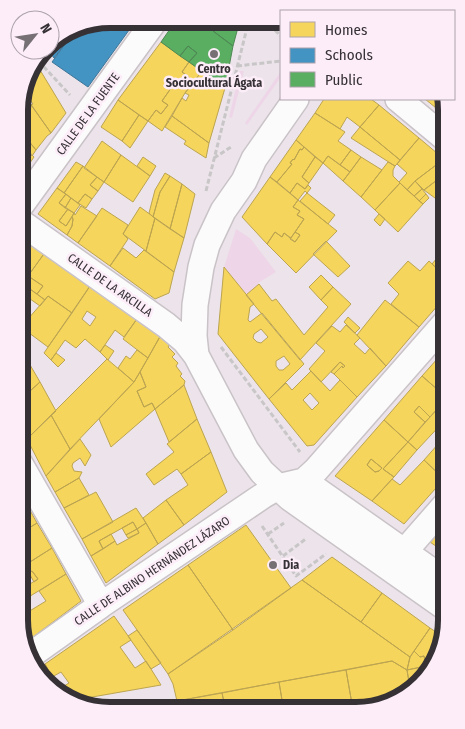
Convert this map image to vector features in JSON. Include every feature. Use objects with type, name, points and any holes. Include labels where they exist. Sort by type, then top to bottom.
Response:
[{"type":"street","name":"CALLE DE LA FUENTE","points":[[28,196],[149,28]]},
{"type":"street","points":[[295,100],[254,159],[244,181],[223,211],[207,245],[195,305],[194,336],[196,355],[246,450],[262,472],[278,487],[290,498],[400,563],[437,578]]},
{"type":"street","points":[[399,100],[438,132]]},
{"type":"street","name":"CALLE DE LA ARCILLA","points":[[28,227],[166,325],[185,341],[196,355]]},
{"type":"street","points":[[437,599],[400,563],[304,481],[316,470],[438,332]]},
{"type":"street","points":[[28,478],[101,605]]},
{"type":"street","name":"CALLE DE ALBINO HERNÁNDEZ LÁZARO","points":[[35,652],[264,495],[278,487],[304,481]]},
{"type":"street","points":[[400,563],[437,515]]},
{"type":"path","points":[[214,158],[246,28]]},
{"type":"path","points":[[237,66],[280,61]]},
{"type":"path","points":[[42,63],[76,101]]},
{"type":"path","points":[[218,342],[302,454]]},
{"type":"path","points":[[268,534],[286,521]]},
{"type":"path","points":[[262,524],[296,576],[330,551]]},
{"type":"path","points":[[283,556],[310,536]]},
{"type":"shaded area","points":[[240,71],[244,71],[232,118],[229,117]]},
{"type":"shaded area","points":[[280,72],[280,78],[247,125],[245,123]]},
{"type":"shaded area","points":[[236,229],[250,238],[276,272],[258,283],[246,295],[224,267]]},
{"type":"building: Homes","points":[[161,42],[189,62],[182,72],[189,77],[183,86],[176,81],[162,101],[168,105],[161,114],[156,110],[148,121],[118,100]]},
{"type":"building: Homes","points":[[189,62],[202,71],[185,93],[162,131],[148,121],[156,110],[161,114],[168,105],[162,101],[176,81],[183,86],[189,77],[182,72]]},
{"type":"building: Homes","points":[[38,67],[66,113],[51,133],[31,105],[33,104],[28,98],[31,94],[32,83]]},
{"type":"building: Homes","points":[[202,71],[225,88],[209,143],[172,116],[182,98],[186,101],[189,95],[185,93]]},
{"type":"building: Homes","points":[[118,100],[139,115],[122,141],[101,127]]},
{"type":"building: Homes","points":[[323,100],[372,100],[379,105],[360,127],[347,117],[340,129],[315,113]]},
{"type":"building: Homes","points":[[426,100],[437,100],[438,109]]},
{"type":"building: Homes","points":[[30,103],[51,133],[36,150],[28,140],[28,105]]},
{"type":"building: Homes","points":[[379,105],[419,138],[400,160],[360,127]]},
{"type":"building: Homes","points":[[315,113],[345,132],[338,141],[351,150],[340,165],[328,156],[323,163],[296,140]]},
{"type":"building: Homes","points":[[139,115],[148,121],[130,148],[122,141]]},
{"type":"building: Homes","points":[[172,116],[209,143],[206,158],[184,144],[186,141],[165,127]]},
{"type":"building: Homes","points":[[360,127],[400,160],[395,166],[351,138]]},
{"type":"building: Homes","points":[[419,138],[438,154],[438,164],[415,181],[407,190],[399,182],[407,173],[397,164]]},
{"type":"building: Homes","points":[[28,140],[36,150],[32,156],[28,151]]},
{"type":"building: Homes","points":[[296,140],[304,147],[302,150],[300,149],[294,160],[290,163],[292,164],[277,182],[270,177]]},
{"type":"building: Homes","points":[[102,141],[121,155],[104,182],[84,168]]},
{"type":"building: Homes","points":[[304,147],[315,157],[302,177],[309,183],[305,189],[297,183],[290,193],[277,182],[292,164],[290,163],[294,160],[300,149],[302,150]]},
{"type":"building: Homes","points":[[351,150],[361,157],[350,172],[340,165]]},
{"type":"building: Homes","points":[[28,151],[34,157],[28,166]]},
{"type":"building: Homes","points":[[121,155],[150,176],[133,202],[104,182]]},
{"type":"building: Homes","points":[[328,156],[350,172],[343,181],[323,163]]},
{"type":"building: Homes","points":[[143,157],[156,166],[150,176],[137,166]]},
{"type":"building: Homes","points":[[315,157],[323,163],[309,183],[302,177]]},
{"type":"building: Homes","points":[[361,157],[382,170],[361,197],[343,181]]},
{"type":"building: Homes","points":[[76,162],[83,166],[64,193],[57,188]]},
{"type":"building: Homes","points":[[388,162],[395,166],[393,176],[400,183],[375,210],[361,197]]},
{"type":"building: Homes","points":[[438,164],[438,181],[424,190],[415,181]]},
{"type":"building: Homes","points":[[83,166],[97,177],[90,185],[98,191],[92,199],[85,194],[78,203],[64,193]]},
{"type":"building: Homes","points":[[165,173],[170,176],[160,192],[153,217],[149,213],[155,190]]},
{"type":"building: Homes","points":[[170,176],[182,184],[170,229],[153,217],[160,192]]},
{"type":"building: Homes","points":[[97,177],[104,182],[98,191],[90,185]]},
{"type":"building: Homes","points":[[270,177],[298,200],[293,207],[300,211],[297,215],[304,219],[291,238],[284,233],[282,237],[275,232],[267,244],[242,217]]},
{"type":"building: Homes","points":[[415,181],[422,189],[414,196],[407,190]]},
{"type":"building: Homes","points":[[438,181],[438,195],[435,198],[424,190]]},
{"type":"building: Homes","points":[[297,183],[305,189],[308,185],[311,188],[307,193],[305,191],[298,200],[290,193]]},
{"type":"building: Homes","points":[[400,183],[423,204],[398,232],[375,210]]},
{"type":"building: Homes","points":[[182,184],[195,194],[184,238],[170,229]]},
{"type":"building: Homes","points":[[57,188],[66,194],[59,203],[68,209],[59,221],[66,226],[72,217],[73,219],[72,226],[67,235],[38,214]]},
{"type":"building: Homes","points":[[422,189],[426,194],[419,201],[414,196]]},
{"type":"building: Homes","points":[[307,193],[335,215],[328,224],[300,201]]},
{"type":"building: Homes","points":[[66,194],[71,198],[65,208],[59,203]]},
{"type":"building: Homes","points":[[85,194],[92,199],[86,208],[78,203]]},
{"type":"building: Homes","points":[[426,194],[429,198],[423,204],[419,201]]},
{"type":"building: Homes","points":[[71,198],[80,205],[74,213],[65,208]]},
{"type":"building: Homes","points":[[298,200],[337,231],[296,273],[267,244],[275,232],[282,237],[284,233],[295,242],[300,235],[295,232],[304,219],[297,215],[300,211],[293,207]]},
{"type":"building: Homes","points":[[81,206],[97,216],[78,243],[67,235],[72,226],[72,217]]},
{"type":"building: Homes","points":[[140,207],[155,218],[146,251],[123,234]]},
{"type":"building: Homes","points":[[102,208],[128,225],[123,234],[128,239],[110,266],[78,243]]},
{"type":"building: Homes","points":[[68,209],[74,213],[66,226],[59,221]]},
{"type":"building: Homes","points":[[379,214],[385,219],[380,226],[374,220]]},
{"type":"building: Homes","points":[[155,218],[184,238],[174,272],[146,251]]},
{"type":"building: Homes","points":[[295,232],[300,235],[295,242],[290,239]]},
{"type":"building: Homes","points":[[28,239],[46,251],[28,276]]},
{"type":"building: Homes","points":[[326,241],[350,266],[338,277],[313,254]]},
{"type":"building: Homes","points":[[123,248],[136,258],[144,250],[174,272],[169,293],[155,299],[110,266]]},
{"type":"building: Homes","points":[[46,251],[92,283],[72,313],[48,296],[45,300],[37,294],[43,286],[28,276]]},
{"type":"building: Homes","points":[[438,257],[438,269],[432,264]]},
{"type":"building: Homes","points":[[408,261],[420,271],[429,261],[438,269],[438,306],[419,327],[391,304],[399,294],[388,283]]},
{"type":"building: Homes","points":[[224,267],[254,304],[250,307],[248,320],[250,322],[262,313],[304,364],[269,399],[218,334]],"holes":[[[261,329],[268,337],[261,343],[253,338],[254,334]],[[284,356],[290,364],[283,370],[279,370],[276,366],[276,361]]]},
{"type":"building: Homes","points":[[321,275],[333,287],[321,300],[309,287]]},
{"type":"building: Homes","points":[[28,276],[43,286],[37,294],[28,288]]},
{"type":"building: Homes","points":[[92,283],[139,316],[124,337],[115,330],[100,352],[85,339],[76,348],[65,340],[51,360],[44,353]],"holes":[[[87,311],[96,317],[90,326],[82,319]]]},
{"type":"building: Homes","points":[[259,284],[272,301],[276,299],[304,335],[328,307],[321,300],[333,287],[351,304],[300,360],[246,295]]},
{"type":"building: Homes","points":[[28,288],[45,300],[40,306],[28,297]]},
{"type":"building: Homes","points":[[48,296],[72,313],[48,347],[28,332],[28,319]]},
{"type":"building: Homes","points":[[385,300],[419,327],[386,366],[357,335]]},
{"type":"building: Homes","points":[[139,316],[162,333],[148,358],[123,339]]},
{"type":"building: Homes","points":[[348,317],[360,328],[355,333],[344,322]]},
{"type":"building: Homes","points":[[346,325],[360,338],[354,344],[365,354],[370,348],[386,366],[357,397],[334,374],[342,366],[343,368],[345,366],[340,362],[321,382],[309,369],[325,351],[316,343],[332,326],[340,332]]},
{"type":"building: Homes","points":[[162,333],[170,344],[168,347],[175,354],[172,357],[178,363],[176,366],[182,374],[180,376],[185,381],[184,385],[155,409],[152,403],[144,407],[137,391],[146,387],[140,372]]},
{"type":"building: Homes","points":[[105,345],[114,351],[108,360],[100,352]]},
{"type":"building: Homes","points":[[137,350],[148,358],[134,382],[118,368],[126,356],[130,359]]},
{"type":"building: Homes","points":[[56,353],[65,360],[58,367],[51,360]]},
{"type":"building: Homes","points":[[107,359],[134,382],[70,449],[51,415]]},
{"type":"building: Homes","points":[[438,359],[437,390],[422,376]]},
{"type":"building: Homes","points":[[28,361],[40,382],[28,393]]},
{"type":"building: Homes","points":[[340,362],[345,366],[343,368],[342,366],[334,374],[331,372]]},
{"type":"building: Homes","points":[[311,371],[330,391],[340,380],[357,397],[314,445],[307,446],[269,399],[286,383],[292,390]],"holes":[[[310,393],[319,403],[312,410],[303,400]]]},
{"type":"building: Homes","points":[[140,372],[146,387],[137,391],[144,407],[152,403],[155,409],[111,447],[99,419],[134,382]]},
{"type":"building: Homes","points":[[422,376],[437,390],[437,409],[430,417],[419,406],[414,412],[425,422],[408,442],[384,420]]},
{"type":"building: Homes","points":[[40,382],[56,411],[28,438],[28,393]]},
{"type":"building: Homes","points":[[184,385],[197,419],[169,442],[155,409]]},
{"type":"building: Homes","points":[[419,406],[430,417],[425,422],[414,412]]},
{"type":"building: Homes","points":[[437,409],[437,428],[417,450],[408,442]]},
{"type":"building: Homes","points":[[51,415],[70,449],[46,476],[28,438]]},
{"type":"building: Homes","points":[[197,419],[211,452],[181,474],[177,469],[154,485],[146,474],[174,452],[167,444]]},
{"type":"building: Homes","points":[[384,420],[408,442],[383,469],[394,477],[372,501],[335,476]],"holes":[[[371,459],[382,468],[375,472],[367,465]]]},
{"type":"building: Homes","points":[[80,439],[91,455],[85,466],[80,458],[73,463],[74,471],[82,472],[79,478],[55,492],[46,476]]},
{"type":"building: Homes","points":[[408,442],[417,450],[394,477],[383,469]]},
{"type":"building: Homes","points":[[437,445],[437,473],[424,460]]},
{"type":"building: Homes","points":[[211,452],[227,492],[184,525],[166,500],[188,485],[181,474]]},
{"type":"building: Homes","points":[[371,459],[382,468],[379,471],[375,472],[367,465]]},
{"type":"building: Homes","points":[[424,460],[437,473],[437,487],[404,524],[372,501],[392,479],[400,485]]},
{"type":"building: Homes","points":[[79,478],[89,495],[64,508],[55,492]]},
{"type":"building: Homes","points":[[96,492],[113,522],[82,539],[64,508]]},
{"type":"building: Homes","points":[[166,500],[184,525],[158,544],[143,518]]},
{"type":"building: Homes","points":[[28,507],[37,523],[29,528],[28,526]]},
{"type":"building: Homes","points":[[136,508],[146,523],[137,529],[133,522],[99,541],[103,549],[91,556],[82,539]]},
{"type":"building: Homes","points":[[133,522],[137,529],[126,535],[122,528]]},
{"type":"building: Homes","points":[[37,523],[52,548],[28,563],[28,528]]},
{"type":"building: Homes","points":[[146,523],[158,544],[106,583],[91,556],[115,541],[117,545],[139,533],[137,529]]},
{"type":"building: Homes","points":[[246,525],[291,588],[233,630],[188,565]]},
{"type":"building: Homes","points":[[137,529],[139,533],[128,538],[126,535]]},
{"type":"building: Homes","points":[[437,529],[437,547],[427,540]]},
{"type":"building: Homes","points":[[111,534],[115,541],[103,549],[99,541]]},
{"type":"building: Homes","points":[[52,548],[66,574],[28,597],[28,585],[38,579],[32,571],[28,574],[28,563]]},
{"type":"building: Homes","points":[[332,557],[382,593],[361,622],[302,580]]},
{"type":"building: Homes","points":[[188,565],[233,630],[168,674],[123,610]]},
{"type":"building: Homes","points":[[32,571],[38,579],[34,582],[29,573]]},
{"type":"building: Homes","points":[[66,574],[81,601],[33,637],[29,630],[28,612],[46,601],[39,591]]},
{"type":"building: Homes","points":[[302,580],[410,657],[407,670],[392,661],[177,701],[173,684],[168,674]]},
{"type":"building: Homes","points":[[382,593],[430,628],[410,657],[361,622]]},
{"type":"building: Homes","points":[[114,616],[131,640],[120,647],[135,668],[146,661],[161,685],[86,698],[63,687],[69,683],[61,672],[52,677],[45,664]]},
{"type":"building: Homes","points":[[430,628],[436,632],[433,646],[425,663],[424,656],[420,657],[414,651]]},
{"type":"building: Homes","points":[[137,630],[161,663],[151,669],[128,636]]},
{"type":"building: Homes","points":[[414,651],[420,657],[424,656],[425,663],[423,667],[407,670],[410,657]]},
{"type":"building: Homes","points":[[392,661],[407,670],[409,682],[387,695],[371,700],[352,702],[346,670]]},
{"type":"building: Homes","points":[[45,664],[52,677],[44,669],[42,666]]},
{"type":"building: Homes","points":[[423,667],[409,682],[407,670]]},
{"type":"building: Homes","points":[[346,670],[352,702],[282,702],[279,682]]},
{"type":"building: Homes","points":[[279,682],[282,702],[224,702],[222,693]]},
{"type":"building: Homes","points":[[222,693],[224,702],[172,702]]},
{"type":"building: Schools","points":[[99,28],[131,28],[88,87],[52,62],[53,60],[60,60],[60,51],[70,37]]},
{"type":"building: Schools","points":[[68,40],[60,50],[60,44]]},
{"type":"building: Public","name":"Centro Sociocultural Ágata","points":[[171,28],[215,28],[213,31],[233,46],[225,88],[189,62],[197,53],[188,46],[180,56],[161,42]]},
{"type":"building: Public","points":[[215,28],[238,28],[233,46],[213,31]]},
{"type":"building: Public","points":[[188,46],[197,53],[189,62],[180,56]]},
{"type":"place","name":"Centro Sociocultural Ágata","points":[[214,54]]},
{"type":"place","name":"Dia","points":[[273,565]]}]
